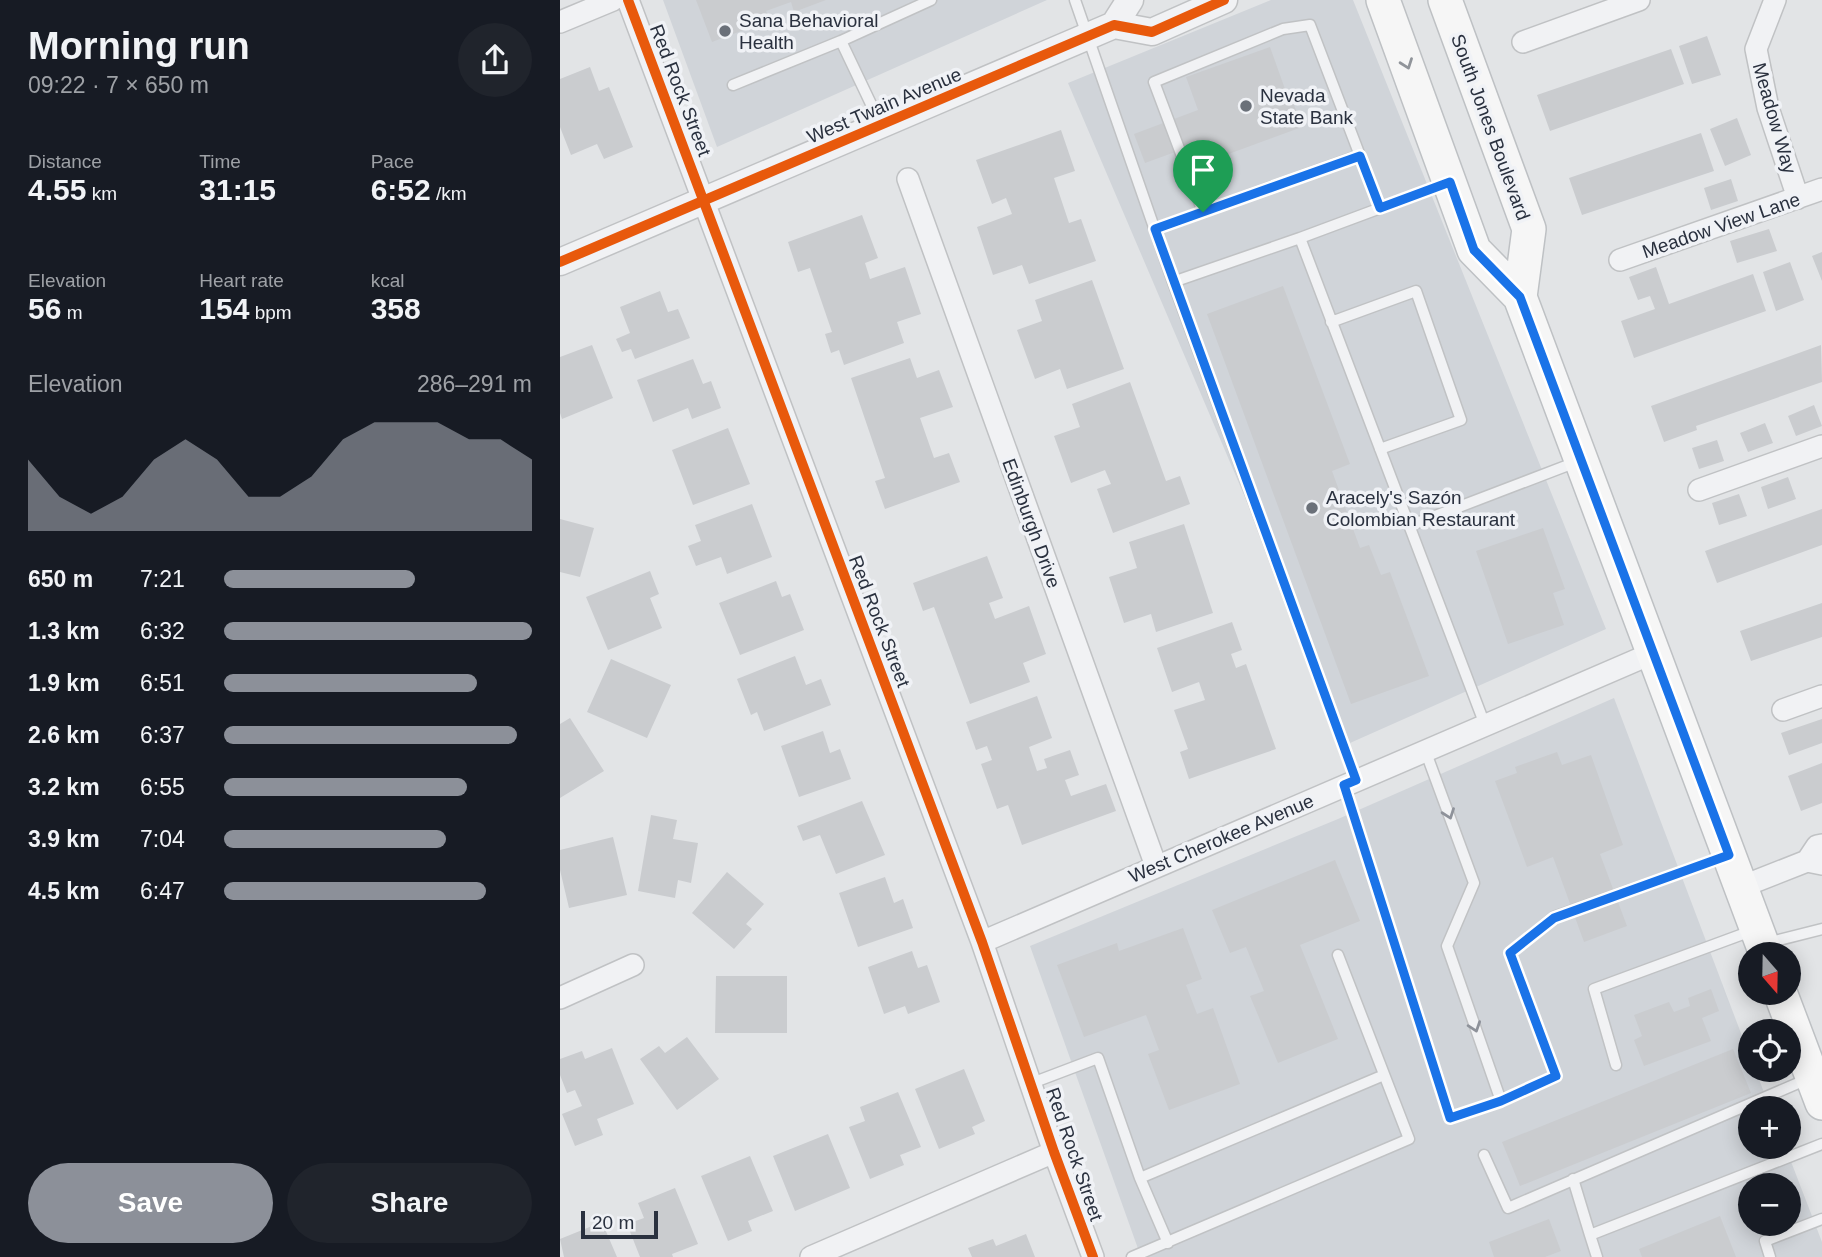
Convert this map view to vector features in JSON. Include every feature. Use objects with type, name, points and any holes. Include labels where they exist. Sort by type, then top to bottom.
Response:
[{"type":"main road","name":"South Jones Boulevard","points":[[1383,0],[1474,250],[1520,297],[1762,942]]},
{"type":"main road","name":"South Jones Boulevard","points":[[1445,0],[1529,229],[1520,297]]},
{"type":"main road","points":[[1785,1005],[1817,1090]]},
{"type":"street","points":[[560,22],[613,0]]},
{"type":"street","name":"Red Rock Street","points":[[628,0],[982,942],[1093,1257]]},
{"type":"street","points":[[1130,0],[1114,25],[1152,32],[1224,0]]},
{"type":"street","points":[[1523,42],[1639,0]]},
{"type":"street","name":"Meadow Way","points":[[1775,0],[1756,49],[1768,108],[1798,198]]},
{"type":"street","name":"West Twain Avenue","points":[[560,262],[1114,25]]},
{"type":"street","name":"Edinburgh Drive","points":[[908,179],[1156,866]]},
{"type":"street","name":"Meadow View Lane","points":[[1620,260],[1822,189]]},
{"type":"street","points":[[1699,490],[1822,446]]},
{"type":"street","name":"West Cherokee Avenue","points":[[982,942],[1653,653]]},
{"type":"street","points":[[1783,710],[1822,696]]},
{"type":"street","points":[[1741,887],[1815,863],[1817,846],[1822,845]]},
{"type":"street","points":[[560,998],[633,965]]},
{"type":"street","points":[[811,1257],[1054,1152]]},
{"type":"lane","points":[[733,85],[932,0]]},
{"type":"lane","points":[[1074,0],[1350,783],[1450,1118],[1501,1101],[1556,1076],[1510,953],[1554,918],[1729,855]]},
{"type":"lane","points":[[1203,212],[1154,82],[1283,29],[1310,25],[1380,208]]},
{"type":"lane","points":[[841,41],[881,125]]},
{"type":"lane","points":[[1155,229],[1360,156]]},
{"type":"lane","points":[[1173,282],[1450,182]]},
{"type":"lane","points":[[1300,238],[1485,725]]},
{"type":"lane","points":[[1331,322],[1416,291],[1461,420],[1380,449]]},
{"type":"lane","points":[[1409,526],[1581,460]]},
{"type":"lane","points":[[1425,750],[1474,883],[1447,946],[1501,1101]]},
{"type":"lane","points":[[1762,942],[1822,929]]},
{"type":"lane","points":[[1616,1065],[1594,989],[1738,949]]},
{"type":"lane","points":[[1132,1257],[1409,1139],[1338,955]]},
{"type":"lane","points":[[1032,1083],[1098,1058],[1140,1178],[1168,1243]]},
{"type":"lane","points":[[1140,1178],[1384,1075]]},
{"type":"lane","points":[[1484,1155],[1508,1208],[1573,1179],[1817,1090]]},
{"type":"lane","points":[[1590,1235],[1822,1143]]},
{"type":"lane","points":[[1573,1179],[1597,1257]]},
{"type":"lane","points":[[1770,1257],[1765,1241],[1822,1219]]},
{"type":"shaded area","points":[[663,0],[1047,0],[717,147]]},
{"type":"shaded area","points":[[1271,0],[1353,0],[1606,629],[1350,743],[1068,83]]},
{"type":"shaded area","points":[[1614,698],[1738,1025],[1738,1082],[1760,1082],[1765,1096],[1738,1096],[1738,1159],[1790,1159],[1795,1173],[1738,1173],[1738,1236],[1801,1236],[1801,1188],[1822,1242],[1822,1257],[1141,1257],[1030,946],[1338,819]]},
{"type":"building","name":"Sana Behavioral Health","points":[[696,0],[826,0],[794,12],[791,2],[766,11],[770,20],[712,42]]},
{"type":"building","points":[[1707,36],[1721,75],[1692,84],[1679,46]]},
{"type":"building","name":"Nevada State Bank","points":[[1270,47],[1290,103],[1293,102],[1302,127],[1215,159],[1208,140],[1145,163],[1134,134],[1198,110],[1186,77]]},
{"type":"building","points":[[1671,49],[1684,84],[1550,131],[1537,95]]},
{"type":"building","points":[[590,67],[599,91],[609,87],[633,147],[604,159],[597,144],[571,155],[560,127],[560,79]]},
{"type":"building","points":[[1737,118],[1751,155],[1725,166],[1710,129]]},
{"type":"building","points":[[1061,130],[1075,171],[1054,178],[1069,223],[1081,219],[1096,261],[1029,284],[1022,265],[993,275],[977,227],[1012,214],[1006,198],[992,204],[976,160]]},
{"type":"building","points":[[1701,133],[1714,171],[1582,215],[1569,178]]},
{"type":"building","points":[[1731,179],[1738,201],[1711,210],[1704,188]]},
{"type":"building","points":[[862,215],[878,258],[865,263],[870,279],[905,267],[921,314],[897,322],[904,343],[844,365],[839,350],[831,353],[825,334],[832,332],[810,268],[798,272],[788,242]]},
{"type":"building","points":[[1769,229],[1777,251],[1737,263],[1730,241]]},
{"type":"building","points":[[1822,252],[1822,281],[1812,256]]},
{"type":"building","points":[[1790,262],[1804,300],[1776,311],[1763,272]]},
{"type":"building","points":[[1656,267],[1669,304],[1753,274],[1766,311],[1634,358],[1621,321],[1655,309],[1650,296],[1638,300],[1629,277]]},
{"type":"building","points":[[1092,280],[1124,369],[1067,389],[1060,369],[1035,379],[1017,330],[1042,321],[1035,300]]},
{"type":"building","name":"Aracely's Sazón Colombian Restaurant","points":[[1283,286],[1350,464],[1332,471],[1360,548],[1369,545],[1381,575],[1390,572],[1429,676],[1351,704],[1207,314]]},
{"type":"building","points":[[660,291],[668,312],[678,309],[690,338],[635,359],[631,349],[622,352],[616,339],[630,333],[620,307]]},
{"type":"building","points":[[592,345],[613,398],[562,419],[560,357]]},
{"type":"building","points":[[1821,345],[1822,382],[1696,426],[1697,430],[1664,442],[1651,406]]},
{"type":"building","points":[[910,358],[917,378],[939,370],[953,407],[920,418],[934,458],[949,453],[960,482],[885,509],[875,481],[885,478],[851,378]]},
{"type":"building","points":[[693,359],[703,384],[711,381],[721,408],[692,419],[688,408],[653,422],[637,380]]},
{"type":"building","points":[[1130,382],[1166,481],[1180,476],[1190,504],[1113,533],[1097,489],[1111,484],[1105,470],[1071,483],[1054,436],[1080,427],[1072,404]]},
{"type":"building","points":[[1814,405],[1822,426],[1796,436],[1788,416]]},
{"type":"building","points":[[1765,423],[1773,443],[1748,452],[1740,433]]},
{"type":"building","points":[[728,428],[750,484],[693,505],[672,450]]},
{"type":"building","points":[[1717,440],[1724,461],[1699,469],[1692,448]]},
{"type":"building","points":[[1788,477],[1796,499],[1768,509],[1761,487]]},
{"type":"building","points":[[1739,494],[1747,516],[1719,525],[1712,503]]},
{"type":"building","points":[[752,504],[772,557],[727,574],[721,557],[696,566],[688,546],[701,541],[695,525]]},
{"type":"building","points":[[1822,509],[1822,545],[1717,583],[1705,551]]},
{"type":"building","points":[[560,519],[594,528],[580,577],[560,572]]},
{"type":"building","points":[[1184,524],[1213,613],[1156,632],[1151,614],[1124,623],[1109,577],[1137,568],[1129,542]]},
{"type":"building","points":[[1543,528],[1565,589],[1553,593],[1564,625],[1508,644],[1476,551]]},
{"type":"building","points":[[987,556],[1003,598],[989,603],[995,619],[1029,606],[1046,654],[1023,663],[1030,682],[970,704],[934,607],[923,611],[913,583]]},
{"type":"building","points":[[650,571],[659,594],[650,598],[662,628],[608,650],[586,597]]},
{"type":"building","points":[[776,581],[782,597],[790,594],[804,630],[740,655],[719,603]]},
{"type":"building","points":[[1822,603],[1822,637],[1751,661],[1740,631]]},
{"type":"building","points":[[1232,622],[1242,650],[1231,654],[1236,668],[1246,664],[1276,749],[1189,779],[1180,752],[1188,749],[1174,710],[1205,700],[1199,682],[1172,692],[1157,648]]},
{"type":"building","points":[[795,656],[806,685],[821,679],[831,705],[764,731],[757,712],[751,715],[737,679]]},
{"type":"building","points":[[611,659],[671,685],[647,738],[587,712]]},
{"type":"building","points":[[1037,696],[1052,738],[1029,747],[1037,771],[1047,768],[1044,759],[1070,750],[1079,775],[1065,780],[1071,796],[1106,784],[1116,811],[1022,845],[1008,805],[997,809],[981,764],[992,760],[987,746],[976,750],[966,722]]},
{"type":"building","points":[[570,718],[604,771],[560,798],[560,724]]},
{"type":"building","points":[[1822,719],[1822,743],[1789,755],[1781,733]]},
{"type":"building","points":[[823,731],[830,753],[840,749],[851,779],[799,797],[781,746]]},
{"type":"building","points":[[1557,752],[1562,765],[1591,755],[1623,845],[1600,854],[1627,926],[1584,942],[1553,857],[1527,867],[1495,781],[1517,773],[1515,767]]},
{"type":"building","points":[[1822,763],[1822,803],[1801,811],[1788,776]]},
{"type":"building","points":[[862,801],[885,855],[836,874],[820,835],[803,841],[797,826]]},
{"type":"building","points":[[651,815],[677,820],[673,839],[698,843],[691,883],[678,880],[675,898],[638,891]]},
{"type":"building","points":[[613,837],[627,895],[569,908],[560,870],[560,850]]},
{"type":"building","points":[[1335,860],[1360,921],[1300,945],[1338,1039],[1278,1063],[1250,996],[1264,991],[1246,947],[1230,953],[1212,910]]},
{"type":"building","points":[[727,872],[764,904],[746,924],[752,929],[734,949],[692,913]]},
{"type":"building","points":[[885,877],[894,903],[903,899],[913,928],[858,947],[839,893]]},
{"type":"building","points":[[1183,928],[1202,979],[1186,985],[1197,1014],[1213,1008],[1240,1084],[1169,1110],[1148,1054],[1159,1050],[1146,1015],[1084,1037],[1057,965],[1117,943],[1119,951]]},
{"type":"building","points":[[912,951],[918,968],[927,965],[940,1002],[908,1014],[905,1006],[884,1014],[868,967]]},
{"type":"building","points":[[716,976],[787,976],[787,1033],[715,1033]]},
{"type":"building","points":[[1711,989],[1719,1011],[1702,1018],[1711,1041],[1644,1066],[1634,1040],[1642,1036],[1634,1015],[1669,1002],[1674,1012],[1690,1006],[1688,998]]},
{"type":"building","points":[[687,1037],[719,1079],[677,1110],[640,1059],[659,1046],[665,1053]]},
{"type":"building","points":[[612,1048],[634,1104],[597,1119],[603,1135],[575,1146],[562,1114],[582,1106],[575,1090],[567,1093],[560,1075],[560,1059],[582,1051],[585,1059]]},
{"type":"building","points":[[1733,1049],[1738,1061],[1738,1082],[1746,1082],[1751,1093],[1520,1186],[1502,1142]]},
{"type":"building","points":[[964,1069],[985,1121],[972,1127],[975,1134],[939,1149],[915,1089]]},
{"type":"building","points":[[898,1092],[921,1147],[900,1155],[904,1165],[870,1179],[849,1127],[865,1121],[860,1107]]},
{"type":"building","points":[[828,1134],[850,1188],[795,1211],[773,1156]]},
{"type":"building","points":[[750,1156],[773,1211],[748,1221],[752,1231],[728,1241],[701,1176]]},
{"type":"building","points":[[675,1188],[698,1244],[672,1254],[673,1257],[640,1257],[627,1224],[644,1218],[638,1203]]},
{"type":"building","points":[[1720,1216],[1736,1257],[1642,1257],[1639,1249]]},
{"type":"building","points":[[1549,1219],[1561,1251],[1545,1257],[1494,1257],[1489,1242]]},
{"type":"building","points":[[602,1222],[617,1257],[564,1257],[560,1239]]},
{"type":"building","points":[[1026,1234],[1035,1257],[972,1257],[968,1248],[993,1239],[996,1246]]},
{"type":"cycle path","points":[[628,0],[982,942],[1093,1257]]},
{"type":"cycle path","points":[[560,262],[1114,25],[1152,32],[1224,0]]},
{"type":"place","name":"Sana Behavioral Health","points":[[725,31]]},
{"type":"place","name":"Nevada State Bank","points":[[1246,106]]},
{"type":"place","name":"Aracely's Sazón Colombian Restaurant","points":[[1312,508]]},
{"type":"route","points":[[1360,156],[1380,208],[1450,182],[1474,250],[1520,297],[1729,855],[1554,918],[1510,953],[1556,1076],[1501,1101],[1450,1118],[1344,785],[1356,780],[1155,229],[1203,212],[1360,156]]}]
